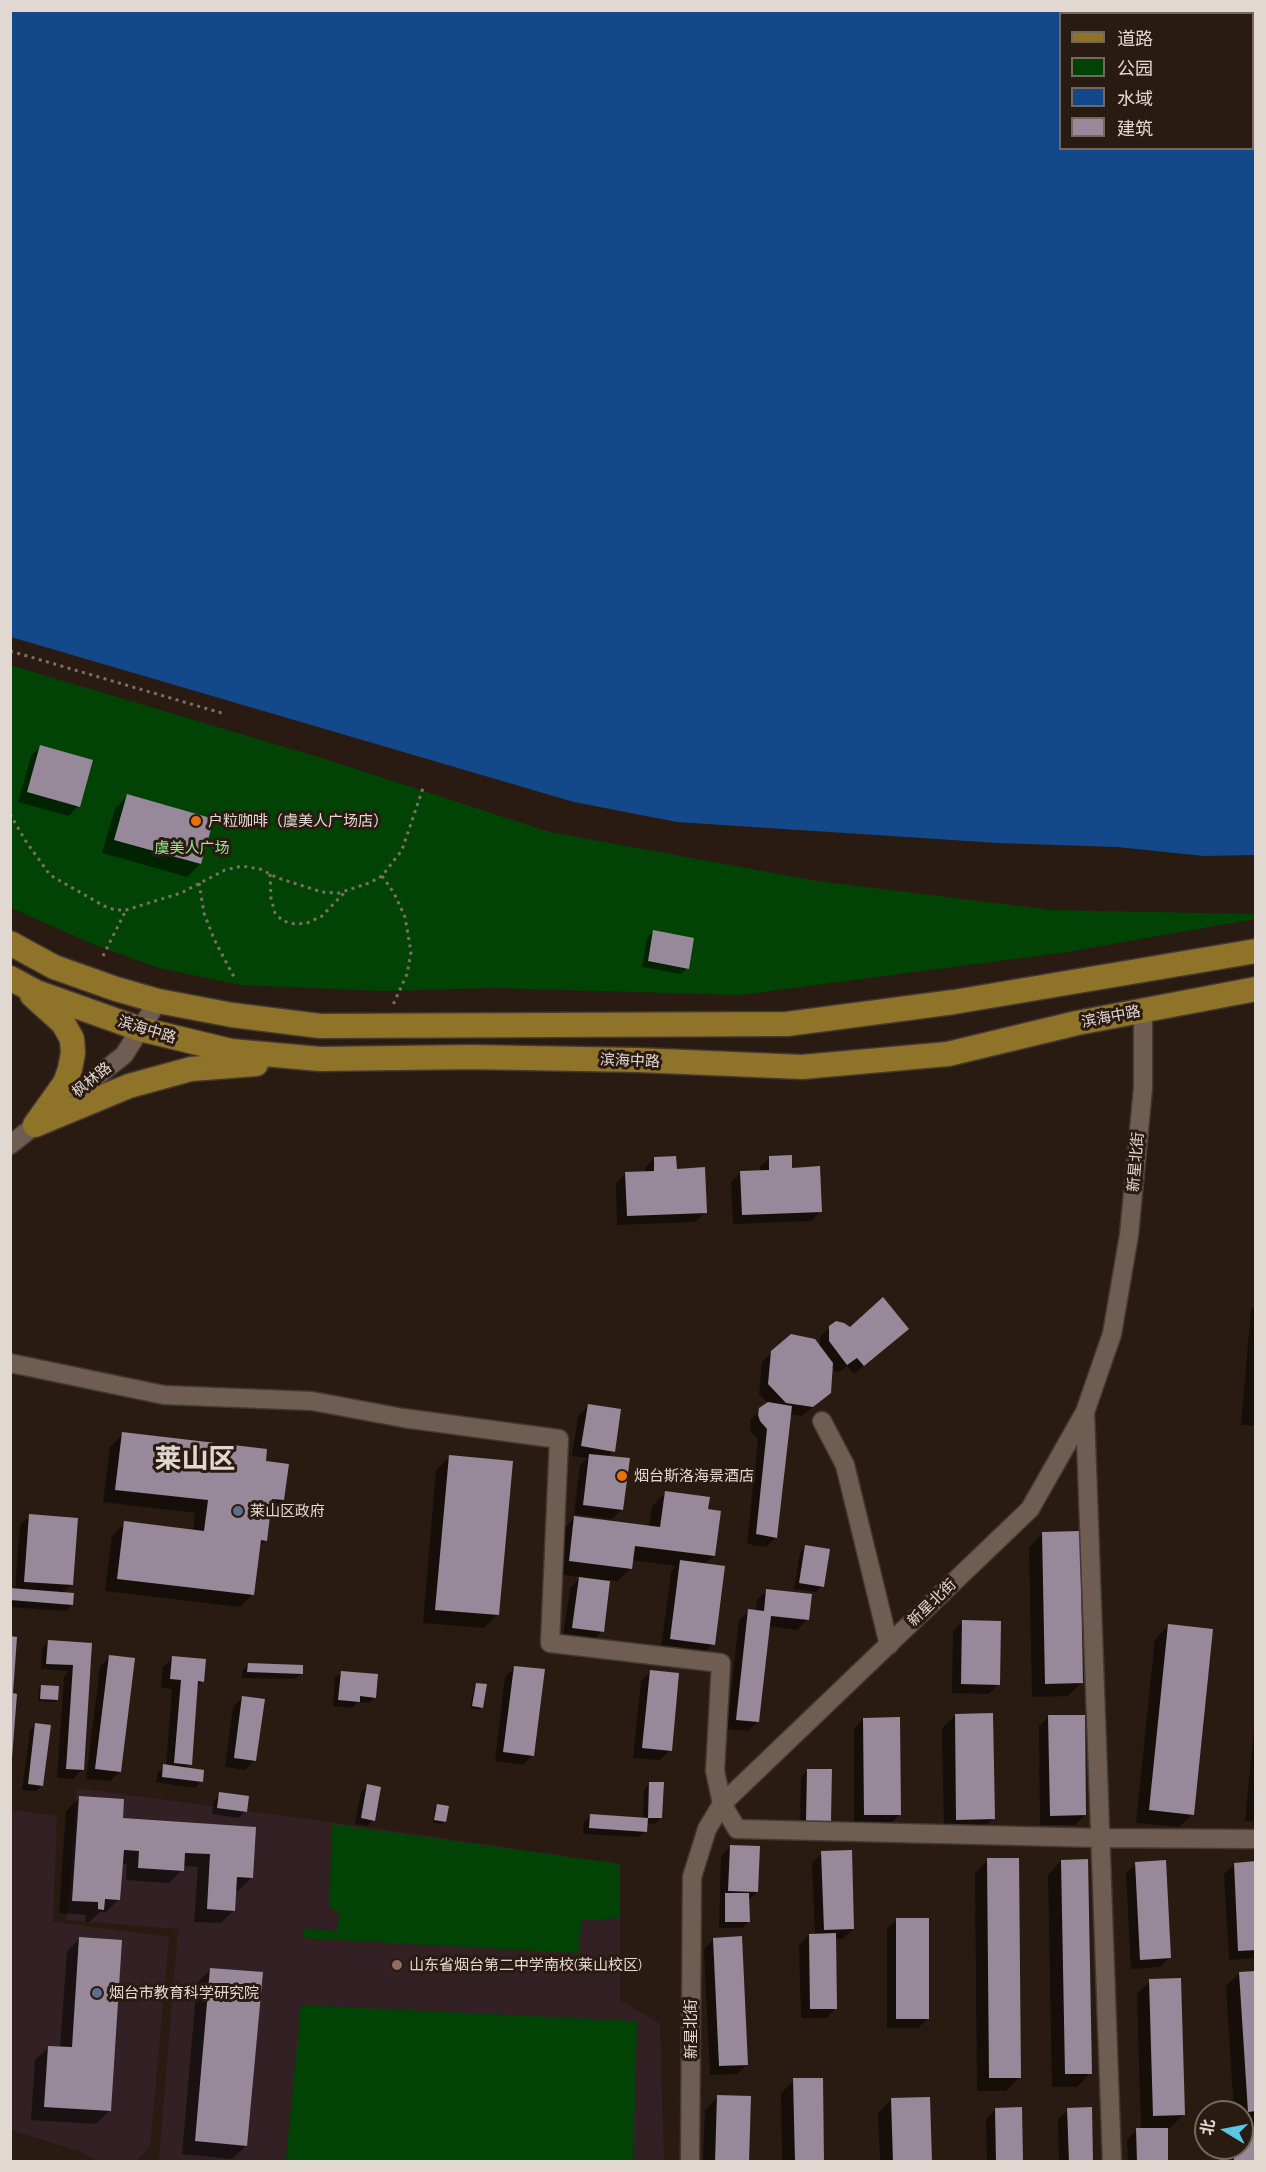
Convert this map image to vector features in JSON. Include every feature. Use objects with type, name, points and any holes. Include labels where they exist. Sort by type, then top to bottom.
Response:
[{"type":"main road","name":"滨海中路","points":[[10,943],[54,967],[158,1001],[232,1015],[320,1026],[787,1024],[954,1002],[1256,951]]},
{"type":"main road","name":"滨海中路","points":[[10,980],[36,992],[140,1029],[231,1051],[320,1059],[470,1057],[638,1060],[802,1067],[948,1054],[1077,1023],[1256,989]]},
{"type":"main road","points":[[10,980],[38,999],[63,1023],[72,1039],[73,1053],[64,1083],[35,1125]]},
{"type":"main road","points":[[35,1125],[129,1086],[191,1069],[320,1059]]},
{"type":"street","name":"枫林路","points":[[10,1145],[124,1054],[158,1001]]},
{"type":"street","name":"新星北街","points":[[690,2162],[692,1877],[707,1829],[722,1804],[1030,1509],[1085,1412],[1112,1334],[1129,1236],[1143,1088],[1143,1011]]},
{"type":"street","points":[[10,1363],[164,1395],[312,1401],[403,1418],[559,1439],[550,1642],[721,1663],[715,1771],[722,1804],[737,1829],[1100,1838],[1256,1839]]},
{"type":"street","points":[[1085,1412],[1112,2162]]},
{"type":"street","points":[[822,1422],[845,1465],[889,1645]]},
{"type":"path","points":[[10,651],[225,714]]},
{"type":"path","points":[[10,813],[12,820],[50,875],[104,906],[115,910],[126,910],[181,893],[225,870],[242,866],[260,869],[322,892],[339,893],[369,883],[382,876],[402,850],[424,785]]},
{"type":"path","points":[[270,874],[271,898],[275,913],[282,921],[295,924],[307,923],[322,916],[346,890]]},
{"type":"path","points":[[382,876],[394,893],[405,917],[411,952],[407,974],[391,1010]]},
{"type":"path","points":[[199,883],[204,913],[214,939],[234,977]]},
{"type":"path","points":[[104,956],[126,910]]},
{"type":"shaded area","name":"山东省烟台第二中学南校(莱山校区)","points":[[77,1788],[620,1864],[620,2000],[660,2024],[664,2161],[159,2161],[178,1929],[67,1920]]},
{"type":"shaded area","points":[[11,1810],[57,1816],[53,1922],[169,1937],[150,2147],[136,2161],[97,2161],[82,2152],[11,2130]]},
{"type":"green space","name":"虞美人广场","points":[[10,665],[325,759],[550,832],[817,881],[1052,910],[1255,914],[1255,919],[1067,952],[740,995],[495,988],[383,991],[241,985],[159,968],[95,945],[11,908]]},
{"type":"green space","points":[[332,1824],[620,1864],[620,1918],[582,1920],[578,1953],[303,1938],[304,1929],[337,1931],[339,1914],[329,1906]]},
{"type":"green space","points":[[301,2005],[637,2021],[633,2161],[289,2161],[286,2158]]},
{"type":"water","points":[[10,11],[1255,11],[1255,855],[1204,856],[1117,847],[998,843],[677,822],[574,802],[11,637]]},
{"type":"building","points":[[40,745],[93,760],[80,807],[27,792]]},
{"type":"building","points":[[127,794],[214,819],[201,864],[114,840]]},
{"type":"building","points":[[653,930],[694,938],[689,969],[648,961]]},
{"type":"building","points":[[792,1155],[792,1168],[820,1166],[822,1212],[742,1215],[740,1171],[769,1170],[769,1156]]},
{"type":"building","points":[[676,1156],[677,1169],[705,1167],[707,1213],[627,1216],[625,1172],[654,1171],[654,1157]]},
{"type":"building","points":[[883,1297],[909,1329],[864,1366],[857,1358],[847,1365],[829,1341],[829,1326],[836,1321],[850,1327]]},
{"type":"building","points":[[791,1334],[815,1339],[833,1363],[831,1393],[813,1407],[786,1403],[768,1384],[771,1351]]},
{"type":"building","points":[[768,1402],[792,1406],[777,1538],[756,1534],[767,1429],[758,1415],[759,1408]]},
{"type":"building","points":[[588,1404],[621,1409],[615,1452],[581,1446]]},
{"type":"building","name":"莱山区政府","points":[[122,1432],[267,1449],[266,1461],[289,1464],[284,1500],[272,1499],[267,1541],[261,1540],[254,1595],[117,1579],[124,1521],[204,1531],[208,1500],[115,1490]]},
{"type":"building","points":[[589,1454],[630,1458],[623,1510],[583,1505]]},
{"type":"building","points":[[449,1455],[513,1461],[499,1615],[435,1610]]},
{"type":"building","points":[[665,1491],[710,1497],[708,1509],[721,1511],[715,1556],[635,1546],[632,1569],[569,1561],[574,1516],[660,1527]]},
{"type":"building","points":[[29,1514],[78,1518],[73,1585],[24,1582]]},
{"type":"building","points":[[1080,1531],[1083,1683],[1045,1684],[1042,1532]]},
{"type":"building","points":[[805,1545],[830,1549],[824,1587],[799,1583]]},
{"type":"building","points":[[680,1560],[725,1566],[715,1645],[670,1639]]},
{"type":"building","points":[[579,1577],[610,1581],[604,1632],[572,1628]]},
{"type":"building","points":[[10,1588],[74,1593],[73,1605],[10,1600]]},
{"type":"building","points":[[766,1589],[812,1594],[809,1620],[771,1616],[759,1722],[736,1720],[748,1609],[764,1611]]},
{"type":"building","points":[[962,1620],[1001,1621],[1000,1685],[961,1684]]},
{"type":"building","points":[[1168,1624],[1213,1629],[1194,1815],[1149,1810]]},
{"type":"building","points":[[10,1636],[17,1637],[13,1693],[17,1694],[12,1758],[10,1758]]},
{"type":"building","points":[[48,1640],[92,1643],[84,1770],[66,1769],[73,1665],[46,1664]]},
{"type":"building","points":[[109,1655],[135,1658],[121,1772],[95,1769]]},
{"type":"building","points":[[172,1656],[206,1659],[204,1682],[198,1681],[192,1765],[174,1763],[181,1680],[170,1679]]},
{"type":"building","points":[[248,1663],[303,1665],[303,1674],[247,1672]]},
{"type":"building","points":[[514,1666],[545,1669],[534,1756],[503,1752]]},
{"type":"building","points":[[650,1670],[679,1673],[672,1751],[642,1748]]},
{"type":"building","points":[[341,1671],[378,1674],[376,1698],[360,1696],[360,1702],[338,1700]]},
{"type":"building","points":[[476,1683],[487,1684],[483,1708],[472,1706]]},
{"type":"building","points":[[41,1685],[59,1686],[58,1700],[40,1699]]},
{"type":"building","points":[[242,1696],[265,1699],[256,1761],[234,1758]]},
{"type":"building","points":[[993,1713],[995,1819],[956,1820],[955,1714]]},
{"type":"building","points":[[1048,1715],[1085,1715],[1086,1815],[1050,1816]]},
{"type":"building","points":[[900,1717],[901,1815],[864,1815],[863,1718]]},
{"type":"building","points":[[35,1723],[51,1725],[43,1786],[28,1784]]},
{"type":"building","points":[[163,1764],[204,1770],[203,1782],[162,1777]]},
{"type":"building","points":[[807,1769],[832,1769],[831,1821],[806,1821]]},
{"type":"building","points":[[649,1782],[664,1782],[662,1818],[648,1818]]},
{"type":"building","points":[[367,1784],[381,1787],[375,1821],[361,1818]]},
{"type":"building","points":[[219,1792],[249,1796],[247,1812],[217,1808]]},
{"type":"building","points":[[79,1796],[124,1799],[123,1818],[256,1827],[253,1878],[237,1877],[235,1911],[207,1909],[210,1854],[185,1853],[184,1871],[138,1868],[139,1851],[124,1850],[120,1900],[105,1899],[104,1910],[98,1909],[98,1902],[72,1901]]},
{"type":"building","points":[[437,1804],[449,1806],[446,1822],[434,1820]]},
{"type":"building","points":[[590,1814],[648,1818],[647,1832],[589,1828]]},
{"type":"building","points":[[730,1845],[760,1846],[758,1892],[728,1891]]},
{"type":"building","points":[[852,1850],[854,1929],[824,1930],[821,1851]]},
{"type":"building","points":[[987,1858],[1019,1858],[1021,2078],[989,2078]]},
{"type":"building","points":[[1088,1859],[1092,2074],[1065,2074],[1061,1860]]},
{"type":"building","points":[[1166,1860],[1171,1958],[1140,1960],[1135,1862]]},
{"type":"building","points":[[1256,1861],[1256,1950],[1238,1951],[1234,1863]]},
{"type":"building","points":[[725,1893],[749,1893],[750,1922],[725,1922]]},
{"type":"building","points":[[896,1918],[929,1918],[929,2019],[896,2019]]},
{"type":"building","points":[[836,1933],[837,2009],[810,2009],[809,1934]]},
{"type":"building","points":[[742,1936],[748,2065],[719,2066],[713,1938]]},
{"type":"building","name":"烟台市教育科学研究院","points":[[79,1937],[122,1940],[111,2111],[44,2107],[48,2046],[72,2047]]},
{"type":"building","points":[[210,1968],[263,1972],[247,2146],[195,2141]]},
{"type":"building","points":[[1256,1971],[1256,2111],[1254,2111],[1254,2100],[1247,2100],[1239,1972]]},
{"type":"building","points":[[1181,1978],[1185,2115],[1153,2116],[1149,1979]]},
{"type":"building","points":[[793,2078],[823,2078],[824,2162],[795,2162]]},
{"type":"building","points":[[717,2095],[751,2096],[749,2162],[715,2162]]},
{"type":"building","points":[[930,2097],[932,2162],[893,2162],[891,2098]]},
{"type":"building","points":[[1022,2107],[1023,2162],[996,2162],[995,2108]]},
{"type":"building","points":[[1092,2107],[1093,2162],[1069,2162],[1067,2108]]},
{"type":"building","points":[[1254,2127],[1256,2127],[1256,2162],[1234,2162],[1234,2160],[1254,2160]]},
{"type":"building","points":[[1136,2128],[1168,2128],[1168,2162],[1137,2162]]},
{"type":"place","name":"户粒咖啡（虞美人广场店）","points":[[196,821]]},
{"type":"place","name":"烟台斯洛海景酒店","points":[[622,1476]]},
{"type":"place","name":"莱山区政府","points":[[238,1511]]},
{"type":"place","name":"山东省烟台第二中学南校(莱山校区)","points":[[397,1965]]},
{"type":"place","name":"烟台市教育科学研究院","points":[[97,1993]]},
{"type":"district","name":"莱山区","points":[[195,1460]]}]
